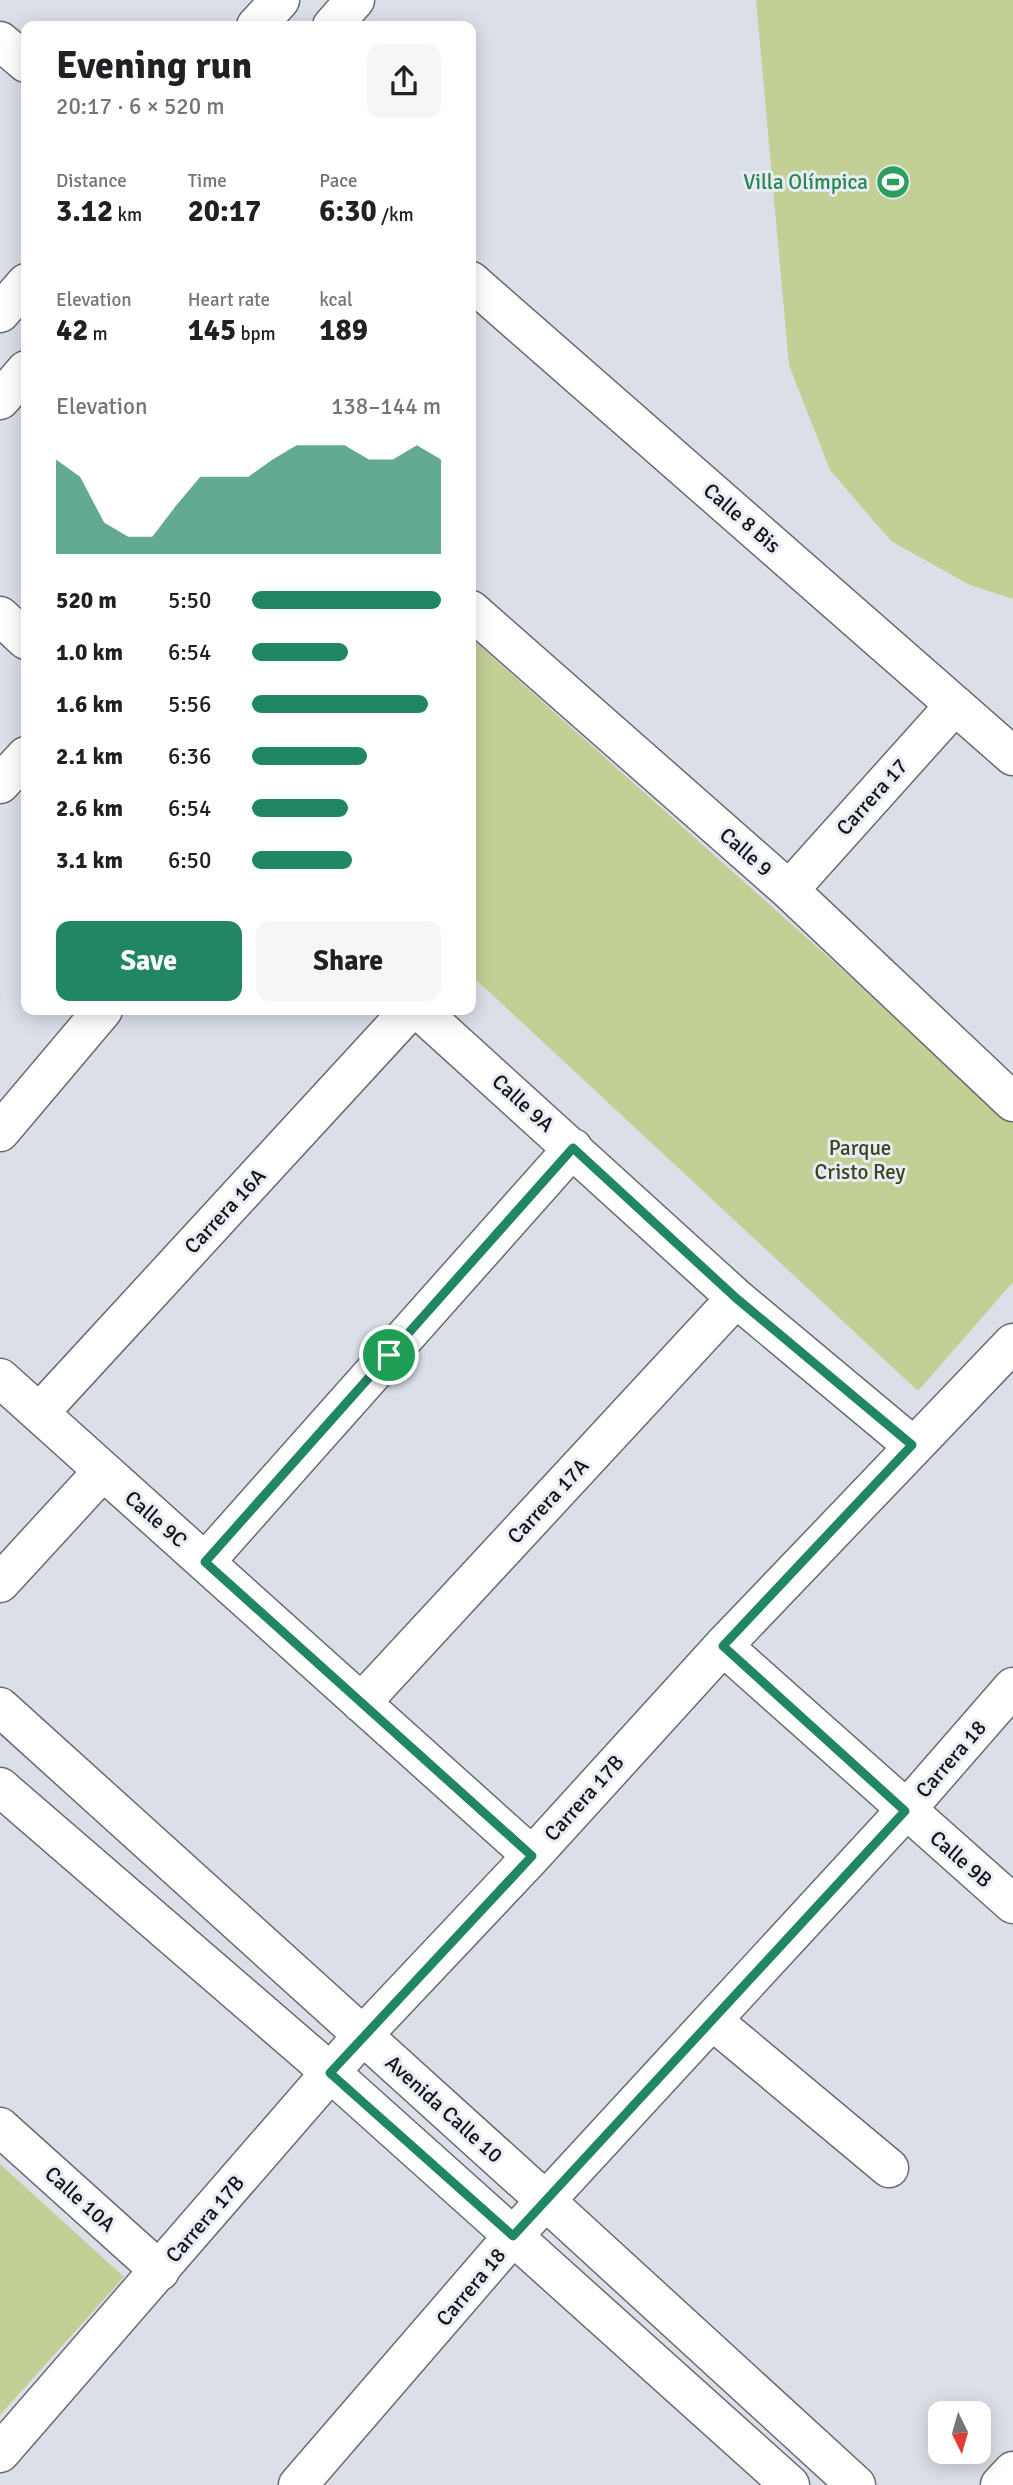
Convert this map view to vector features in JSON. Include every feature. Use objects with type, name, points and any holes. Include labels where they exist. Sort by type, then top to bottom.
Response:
[{"type":"main road","points":[[261,21],[280,0]]},
{"type":"main road","points":[[336,21],[355,0]]},
{"type":"main road","points":[[0,41],[21,59]]},
{"type":"main road","name":"Calle 8 Bis","points":[[476,286],[1013,756]]},
{"type":"main road","points":[[0,313],[21,289]]},
{"type":"main road","points":[[0,400],[21,376]]},
{"type":"main road","name":"Calle 9","points":[[476,614],[789,890],[1013,1102]]},
{"type":"main road","points":[[0,616],[21,635]]},
{"type":"main road","name":"Carrera 17","points":[[789,890],[955,705]]},
{"type":"main road","points":[[0,785],[21,762]]},
{"type":"main road","points":[[0,1132],[99,1015]]},
{"type":"main road","name":"Carrera 16A","points":[[40,1412],[405,1015]]},
{"type":"main road","name":"Calle 9A","points":[[425,1015],[736,1298],[912,1445]]},
{"type":"main road","points":[[205,1562],[573,1148]]},
{"type":"main road","name":"Carrera 17A","points":[[361,1703],[736,1298]]},
{"type":"main road","name":"Carrera 17B","points":[[0,2453],[362,2036],[532,1856],[723,1646],[912,1445],[1013,1343]]},
{"type":"main road","name":"Calle 9C","points":[[0,1378],[532,1856]]},
{"type":"main road","points":[[0,1583],[102,1472]]},
{"type":"main road","name":"Calle 9B","points":[[723,1646],[905,1811],[1013,1904]]},
{"type":"main road","name":"Carrera 18","points":[[314,2480],[513,2236],[905,1811],[1013,1687]]},
{"type":"main road","name":"Avenida Calle 10","points":[[0,1707],[856,2485]]},
{"type":"main road","points":[[0,1787],[330,2073],[790,2485]]},
{"type":"main road","points":[[713,2021],[889,2168]]},
{"type":"main road","name":"Calle 10A","points":[[0,2127],[160,2271]]},
{"type":"main road","points":[[1000,2485],[1013,2471]]},
{"type":"green space","name":"Villa Olímpica","points":[[756,0],[1013,0],[1013,599],[970,585],[891,541],[830,470],[789,365]]},
{"type":"green space","name":"Parque Cristo Rey","points":[[476,642],[1013,1122],[1013,1282],[918,1391],[476,980]]},
{"type":"green space","points":[[0,2164],[124,2277],[0,2415]]},
{"type":"place","name":"Villa Olímpica","points":[[893,182]]},
{"type":"route","points":[[573,1148],[736,1298],[912,1445],[723,1646],[905,1811],[563,2185],[513,2236],[330,2073],[532,1856],[205,1562],[389,1355],[573,1148]]}]
